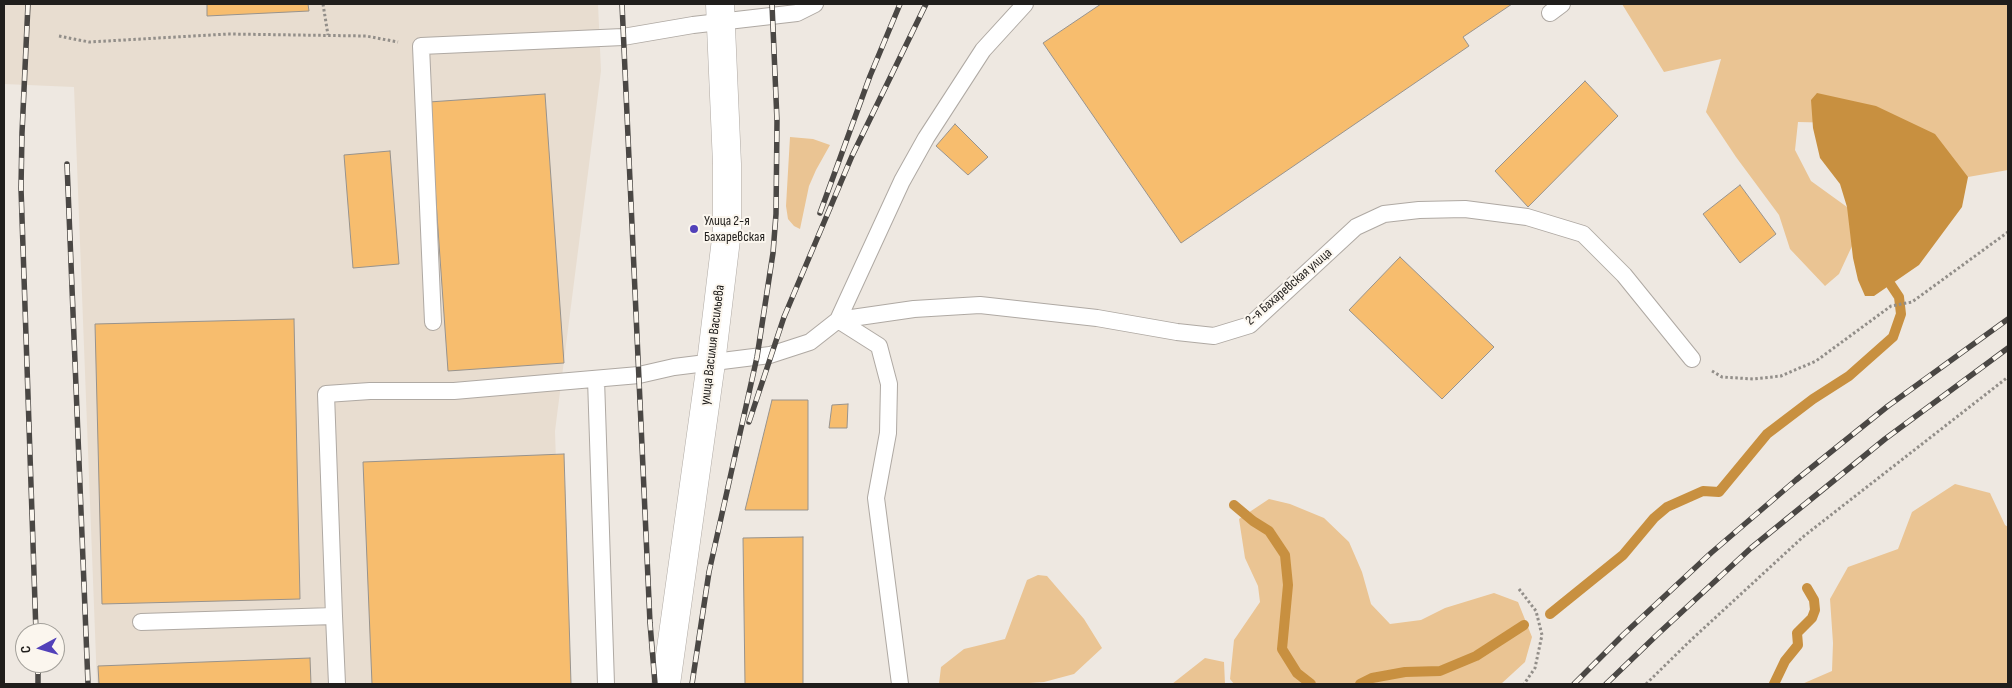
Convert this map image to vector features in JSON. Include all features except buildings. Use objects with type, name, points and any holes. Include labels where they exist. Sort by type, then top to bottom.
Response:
[{"type":"main road","name":"улица Василия Васильева","points":[[666,684],[712,363],[727,231],[727,164],[721,13]]},
{"type":"lane","points":[[433,322],[420,46],[624,37],[693,25],[721,13],[797,13],[815,4]]},
{"type":"lane","points":[[337,684],[326,394],[370,391],[454,391],[639,375],[674,367],[770,355],[798,348],[823,334],[838,320],[902,181],[926,138],[984,50],[1025,4]]},
{"type":"lane","name":"2-я Бахаревская улица","points":[[838,320],[914,309],[980,305],[1097,318],[1178,332],[1214,336],[1250,325],[1356,227],[1384,214],[1418,210],[1464,210],[1527,217],[1583,234],[1624,275],[1692,358]]},
{"type":"lane","points":[[838,320],[879,346],[889,384],[888,433],[876,498],[900,684]]},
{"type":"lane","points":[[596,379],[606,684]]},
{"type":"lane","points":[[141,622],[334,616]]},
{"type":"path","points":[[323,4],[328,35]]},
{"type":"path","points":[[59,36],[89,42],[228,34],[366,36],[420,46]]},
{"type":"path","points":[[1692,358],[1722,377],[1752,379],[1782,376],[1816,361],[1891,306],[1912,302],[2008,232]]},
{"type":"path","points":[[1646,684],[1804,536],[2008,377]]},
{"type":"path","points":[[1518,589],[1536,611],[1542,635],[1535,668],[1524,684]]},
{"type":"shaded area","points":[[4,4],[598,4],[601,71],[555,431],[563,684],[97,684],[74,87],[4,84]]},
{"type":"shaded area","points":[[1622,4],[2008,4],[2008,170],[1968,177],[1840,123],[1798,122],[1795,150],[1811,181],[1847,207],[1866,216],[1839,274],[1825,286],[1790,249],[1779,215],[1736,157],[1706,112],[1721,59],[1664,72]]},
{"type":"shaded area","points":[[1817,93],[1876,106],[1935,134],[1968,177],[1962,207],[1919,265],[1874,296],[1865,296],[1858,280],[1853,258],[1847,207],[1840,184],[1820,158],[1813,128],[1811,100]]},
{"type":"shaded area","points":[[790,137],[813,139],[830,145],[809,186],[800,229],[794,226],[788,219],[786,206]]},
{"type":"shaded area","points":[[1955,484],[1990,493],[2005,525],[2008,527],[2008,684],[1802,684],[1832,671],[1833,643],[1830,599],[1848,567],[1898,549],[1912,512]]},
{"type":"shaded area","points":[[1269,499],[1290,504],[1324,518],[1349,542],[1362,572],[1371,604],[1390,624],[1421,620],[1445,608],[1494,593],[1518,602],[1532,637],[1525,662],[1501,684],[1234,684],[1230,679],[1234,640],[1260,602],[1258,586],[1245,558],[1239,519]]},
{"type":"shaded area","points":[[1038,575],[1047,576],[1084,619],[1102,648],[1074,674],[1044,682],[939,684],[941,667],[964,649],[1005,639],[1027,580]]},
{"type":"shaded area","points":[[1205,658],[1224,662],[1225,684],[1172,684]]},
{"type":"waterway","points":[[1550,614],[1623,555],[1654,518],[1667,507],[1703,491],[1719,492],[1767,434],[1813,399],[1849,376],[1893,337],[1901,314],[1899,297],[1891,285]]},
{"type":"waterway","points":[[1234,505],[1253,521],[1269,531],[1285,555],[1288,585],[1282,649],[1297,673],[1311,684]]},
{"type":"waterway","points":[[1774,684],[1785,661],[1798,645],[1797,633],[1812,618],[1815,610],[1814,600],[1807,588]]},
{"type":"waterway","points":[[1360,684],[1372,678],[1405,672],[1440,671],[1476,656],[1524,625]]},
{"type":"railway","points":[[28,4],[21,188],[36,623]]},
{"type":"railway","points":[[622,4],[650,623],[655,684]]},
{"type":"railway","points":[[692,684],[709,572],[757,357],[773,253],[776,214],[777,121],[772,4]]},
{"type":"railway","points":[[820,213],[870,76],[900,4]]},
{"type":"railway","points":[[749,422],[784,317],[852,156],[926,4]]},
{"type":"railway","points":[[67,164],[88,684]]},
{"type":"railway","points":[[1574,684],[1624,634],[1711,553],[1796,480],[1888,406],[2008,319]]},
{"type":"railway","points":[[1606,684],[1751,548],[1885,439],[2008,348]]},
{"type":"railway","points":[[38,673],[38,684]]},
{"type":"place","name":"Улица 2-я Бахаревская","points":[[694,229]]}]
